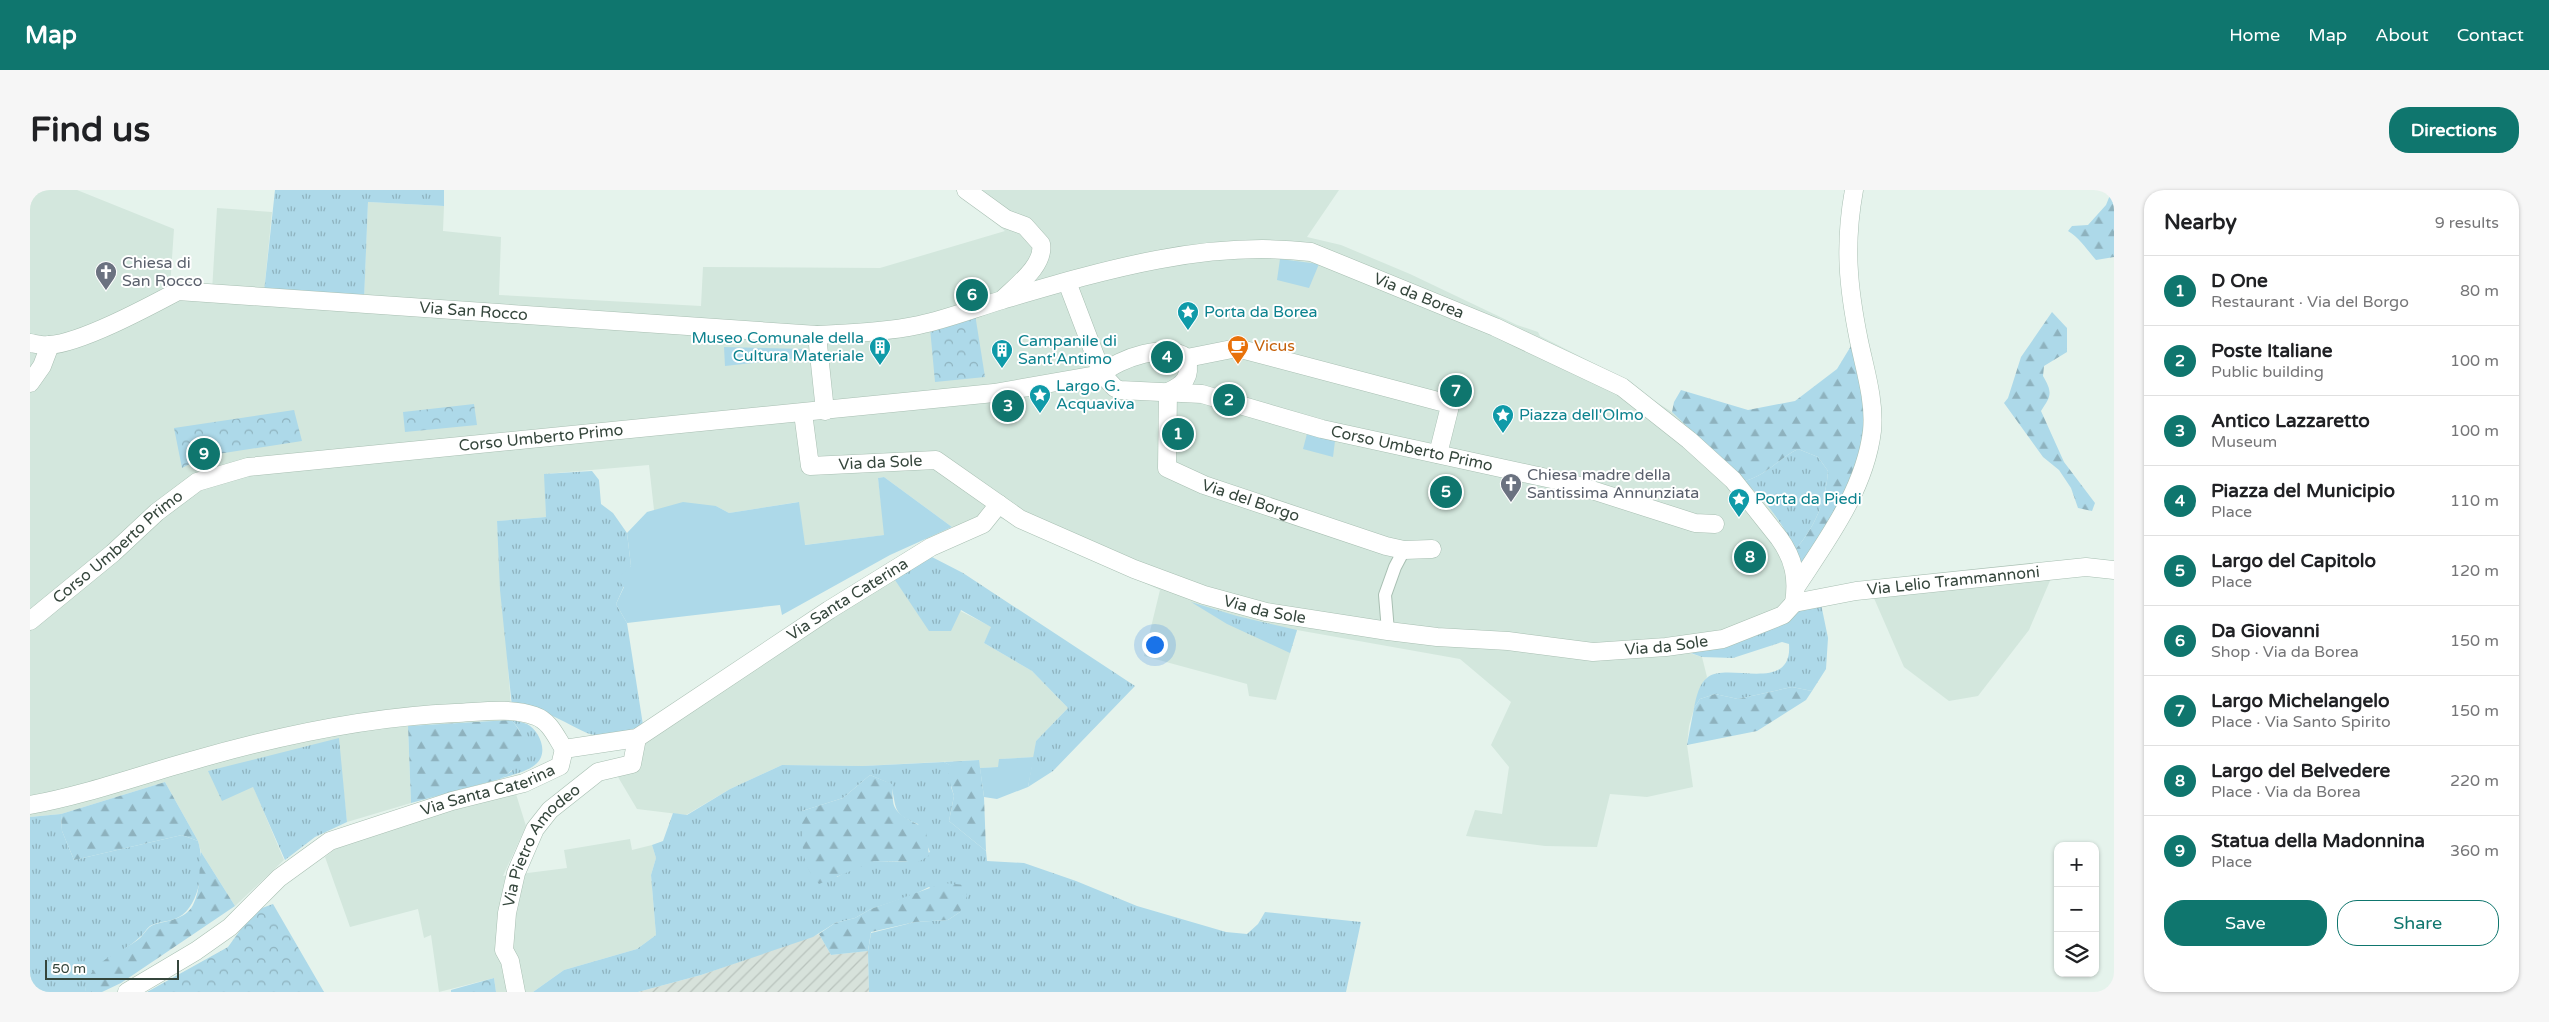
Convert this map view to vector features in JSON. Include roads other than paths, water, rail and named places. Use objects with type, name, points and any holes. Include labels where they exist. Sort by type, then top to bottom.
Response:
[{"type":"street","points":[[966,190],[1006,219],[1025,226],[1041,244],[1040,258],[1035,265],[1000,300]]},
{"type":"street","points":[[1795,595],[1850,498],[1866,461],[1872,430],[1872,408],[1853,311],[1847,252],[1847,231],[1854,190]]},
{"type":"street","name":"Via da Borea","points":[[927,323],[1000,300],[1148,262],[1231,250],[1282,248],[1311,252],[1495,327],[1622,387],[1689,440],[1733,480],[1785,547],[1797,577],[1795,595]]},
{"type":"street","points":[[1067,282],[1102,374],[1121,361],[1153,353],[1171,351],[1180,353],[1187,358],[1237,348],[1449,404],[1438,454]]},
{"type":"street","name":"Via San Rocco","points":[[30,344],[50,345],[79,337],[139,312],[178,291],[817,335],[866,332],[927,323]]},
{"type":"street","points":[[817,335],[826,411]]},
{"type":"street","points":[[30,383],[42,366],[50,345]]},
{"type":"street","points":[[1168,394],[1185,383],[1188,372],[1187,358]]},
{"type":"street","name":"Corso Umberto Primo","points":[[30,621],[113,553],[157,512],[197,482],[248,467],[994,393],[1102,374],[1114,388],[1120,390],[1168,394],[1202,394],[1322,429],[1570,483],[1695,523],[1715,524]]},
{"type":"street","name":"Via del Borgo","points":[[1168,394],[1167,468],[1220,491],[1404,550]]},
{"type":"street","name":"Via da Sole","points":[[803,413],[810,466],[936,460],[1020,519],[1071,543],[1204,595],[1266,612],[1388,631],[1508,640],[1593,652],[1666,647],[1723,639],[1783,615],[1795,595]]},
{"type":"street","name":"Via Santa Caterina","points":[[127,992],[196,951],[230,928],[280,878],[330,842],[452,801],[524,783],[560,766],[564,749],[637,738],[829,610],[931,547],[983,524],[999,504]]},
{"type":"street","points":[[1388,631],[1385,595],[1395,567],[1404,550],[1432,549]]},
{"type":"street","name":"Via Lelio Trammannoni","points":[[1795,595],[1856,591],[2086,567],[2114,570]]},
{"type":"street","points":[[30,805],[65,799],[191,761],[285,736],[398,716],[506,711],[535,716],[547,723],[564,749]]},
{"type":"street","name":"Via Pietro Amodeo","points":[[516,992],[510,960],[504,950],[508,913],[516,873],[535,829],[556,805],[598,772],[632,764],[637,738]]},
{"type":"place","name":"Chiesa di San Rocco","points":[[106,291]]},
{"type":"place","name":"Da Giovanni","points":[[972,295]]},
{"type":"place","name":"Porta da Borea","points":[[1188,331]]},
{"type":"place","name":"Piazza del Municipio","points":[[1167,357]]},
{"type":"place","name":"Vicus","points":[[1238,365]]},
{"type":"place","name":"Museo Comunale della Cultura Materiale","points":[[880,366]]},
{"type":"place","name":"Campanile di Sant'Antimo","points":[[1002,369]]},
{"type":"place","name":"Largo Michelangelo","points":[[1456,391]]},
{"type":"place","name":"Poste Italiane","points":[[1229,400]]},
{"type":"place","name":"Antico Lazzaretto","points":[[1008,406]]},
{"type":"place","name":"Largo G. Acquaviva","points":[[1040,414]]},
{"type":"place","name":"D One","points":[[1178,434]]},
{"type":"place","name":"Piazza dell'Olmo","points":[[1503,434]]},
{"type":"place","name":"Statua della Madonnina","points":[[204,454]]},
{"type":"place","name":"Largo del Capitolo","points":[[1446,492]]},
{"type":"place","name":"Chiesa madre della Santissima Annunziata","points":[[1511,503]]},
{"type":"place","name":"Porta da Piedi","points":[[1739,518]]},
{"type":"place","name":"Largo del Belvedere","points":[[1750,557]]}]
